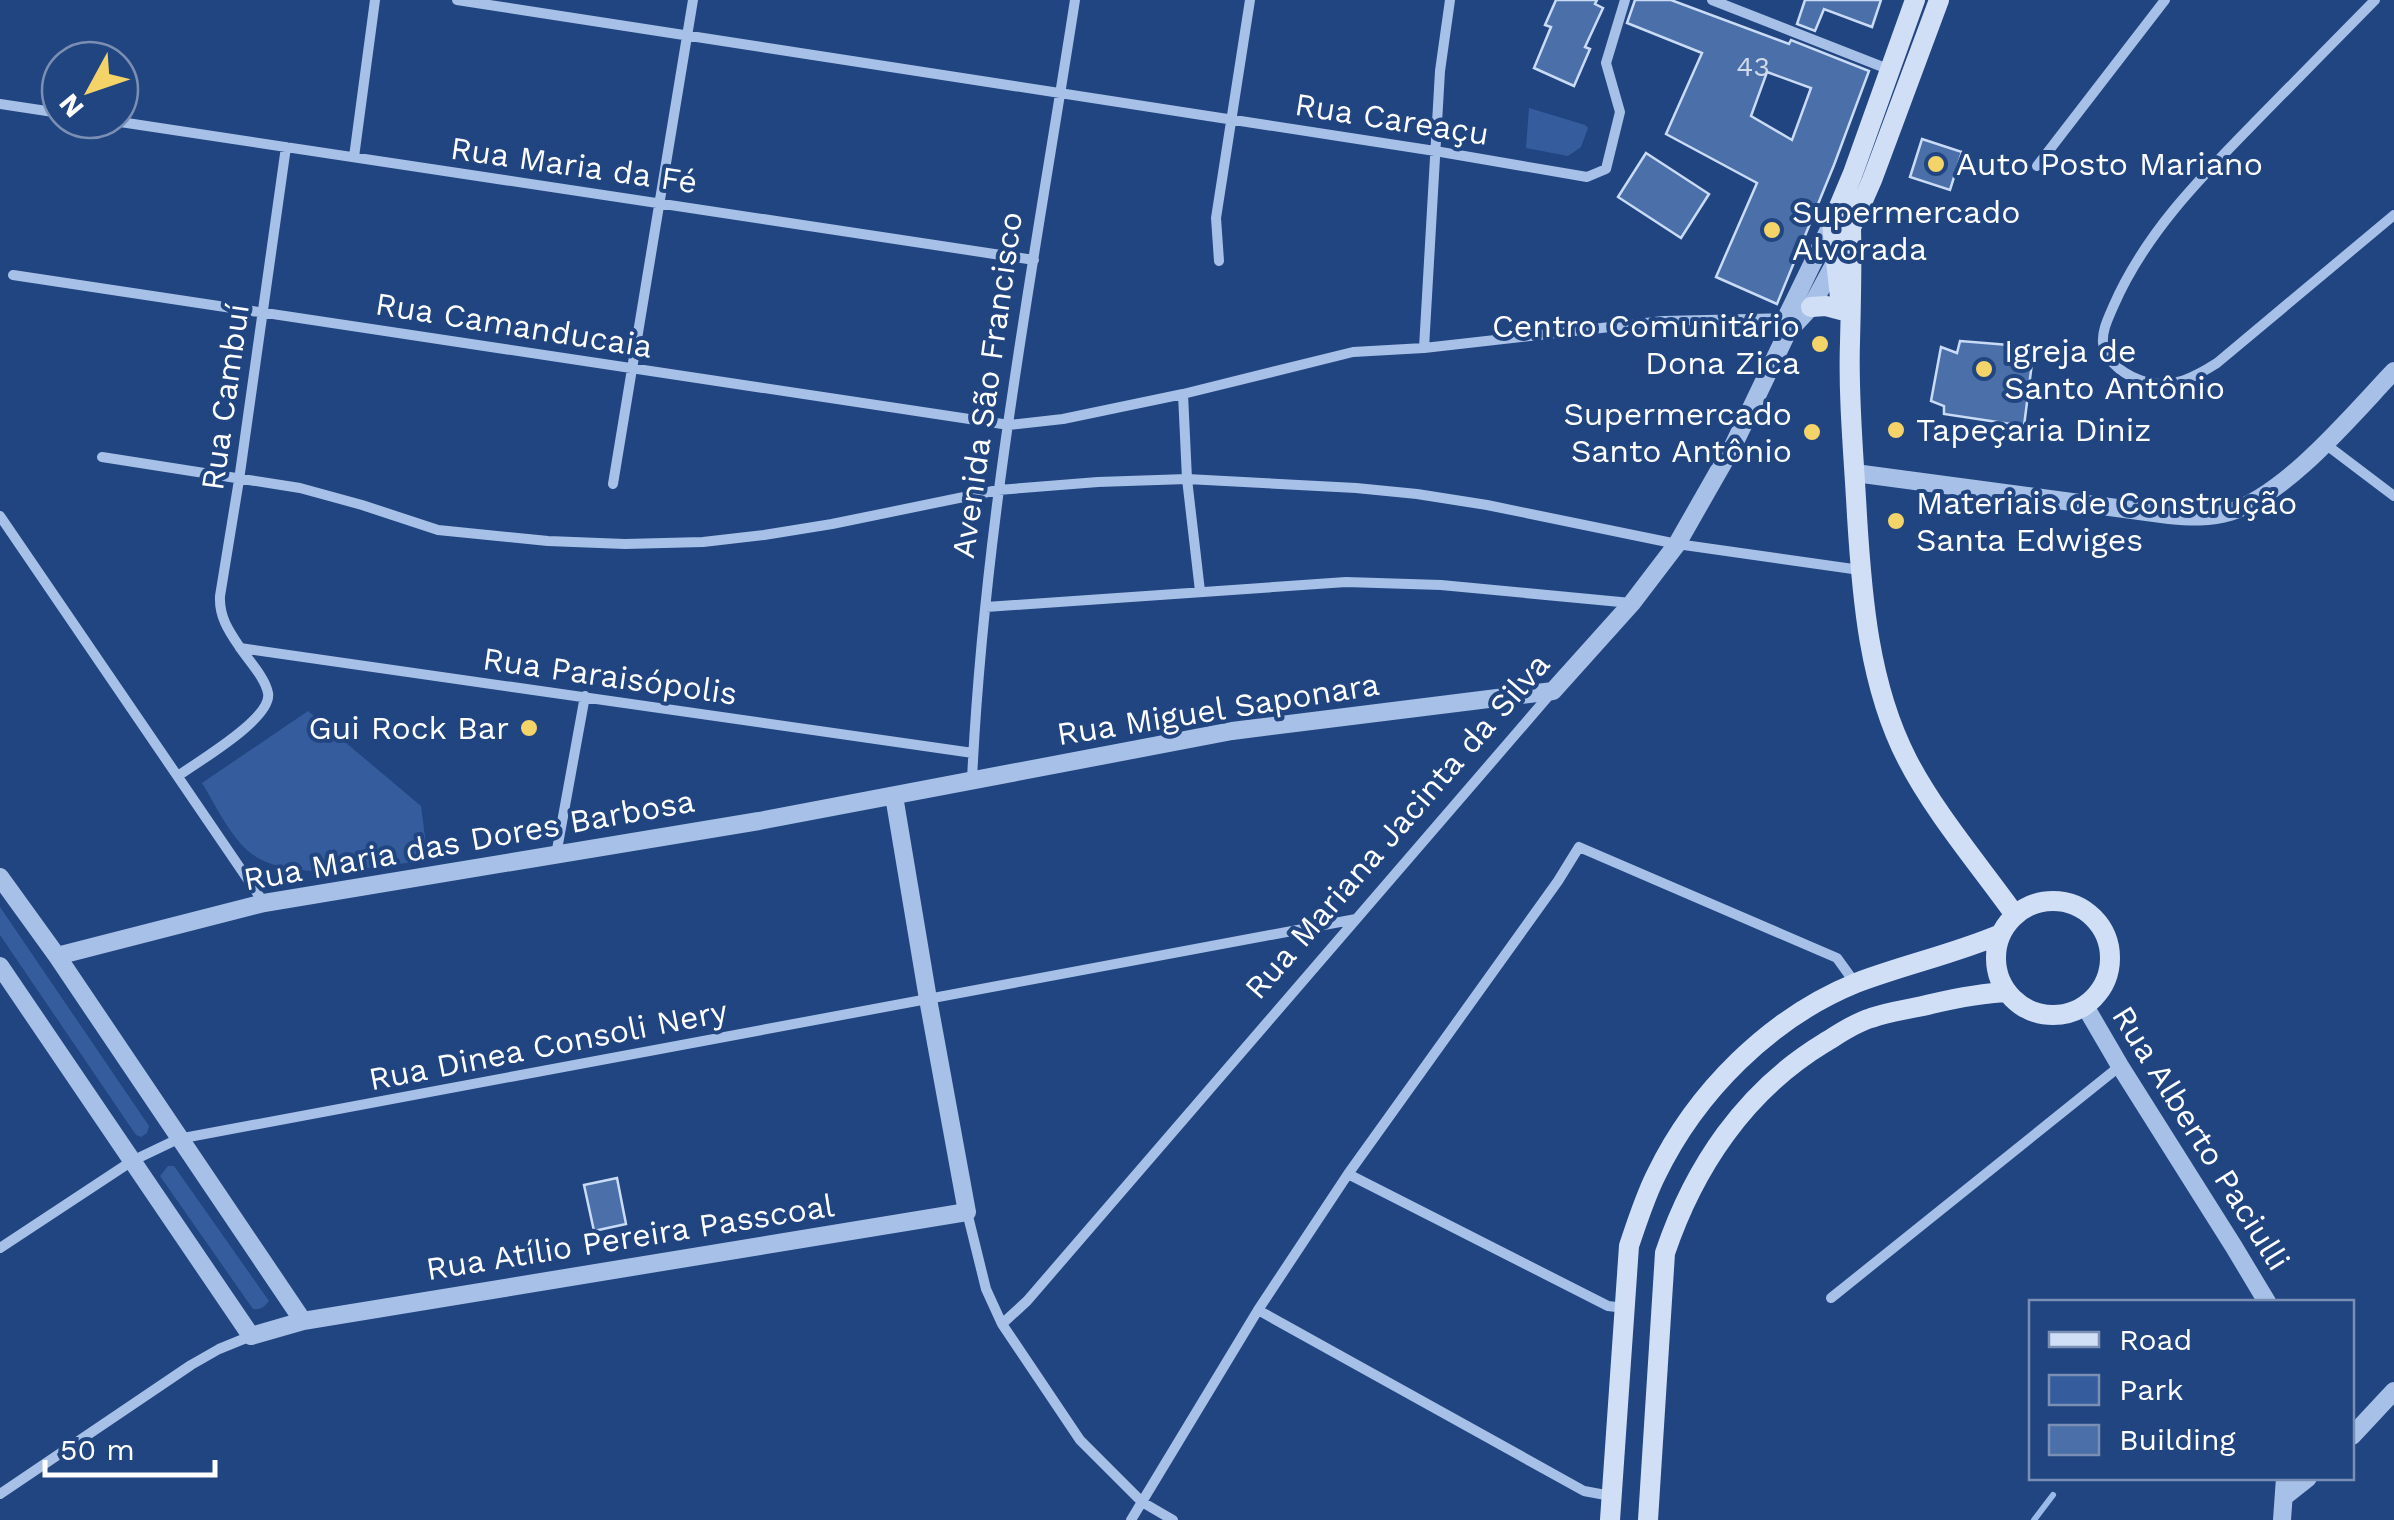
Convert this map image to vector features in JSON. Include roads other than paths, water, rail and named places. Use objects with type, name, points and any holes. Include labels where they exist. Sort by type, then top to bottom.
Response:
[{"type":"main road","points":[[1901,73],[1915,0]]},
{"type":"main road","points":[[1850,344],[1840,310],[1837,258],[1842,225],[1901,73],[1939,0]]},
{"type":"main road","points":[[1648,1520],[1666,1253],[1690,1190],[1725,1133],[1768,1085],[1816,1047],[1870,1018],[1980,993],[2007,992],[1996,958],[2000,934],[2015,914],[1906,758],[1878,681],[1860,570],[1842,225]]},
{"type":"main road","points":[[1811,307],[1840,310]]},
{"type":"main road","name":"Rua Alberto Paciulli","points":[[2007,992],[2030,1010],[2043,1014],[2072,1012],[2096,996],[2109,971],[2108,943],[2102,929],[2082,909],[2055,900],[2027,906],[2015,914]]},
{"type":"main road","points":[[1610,1520],[1628,1246],[1656,1174],[1695,1110],[1742,1058],[1825,998],[2000,934]]},
{"type":"main road","points":[[1624,1308],[1661,1314]]},
{"type":"street","points":[[354,157],[375,0]]},
{"type":"street","name":"Rua Careaçu","points":[[457,0],[1436,150],[1586,177],[1606,168],[1620,112],[1606,63],[1625,0]]},
{"type":"street","points":[[612,484],[693,0]]},
{"type":"street","name":"Avenida São Francisco","points":[[972,780],[998,490],[1075,0]]},
{"type":"street","points":[[1219,261],[1216,218],[1250,0]]},
{"type":"street","points":[[1424,348],[1440,71],[1450,0]]},
{"type":"street","points":[[1712,0],[1901,73]]},
{"type":"street","points":[[2036,166],[2165,0]]},
{"type":"street","points":[[2375,0],[2230,147],[2160,226],[2126,278],[2104,327],[2105,352],[2112,364],[2131,377],[2151,383],[2177,383],[2196,376],[2218,363],[2393,218]]},
{"type":"street","points":[[0,104],[40,110]]},
{"type":"street","name":"Rua Maria da Fé","points":[[140,125],[1034,260]]},
{"type":"street","name":"Rua Cambuí","points":[[178,776],[248,726],[268,704],[262,680],[227,629],[219,607],[286,147]]},
{"type":"street","name":"Rua Mariana Jacinta da Silva","points":[[1002,1324],[1027,1302],[1632,603],[1676,544],[1734,444],[1786,326],[1842,225]]},
{"type":"street","name":"Rua Mariana Jacinta da Silva","points":[[1786,326],[1811,307],[1837,258]]},
{"type":"street","name":"Rua Camanducaia","points":[[12,275],[1008,425],[1183,394],[1353,352],[1424,348],[1662,321],[1786,326]]},
{"type":"street","points":[[1854,473],[2200,517],[2230,512],[2286,479],[2394,371]]},
{"type":"street","points":[[1183,394],[1187,478],[1200,591]]},
{"type":"street","points":[[2324,443],[2394,496]]},
{"type":"street","points":[[102,457],[300,488],[438,530],[548,541],[703,542],[832,524],[998,490],[1187,478],[1417,494],[1676,544],[1860,570]]},
{"type":"street","points":[[0,516],[264,903]]},
{"type":"street","points":[[986,607],[1346,582],[1632,603]]},
{"type":"street","name":"Rua Paraisópolis","points":[[240,648],[973,754]]},
{"type":"street","name":"Rua Miguel Saponara","points":[[894,796],[1232,732],[1552,691]]},
{"type":"street","points":[[556,855],[585,696]]},
{"type":"street","points":[[894,796],[967,1212],[986,1289],[1002,1324],[1080,1440],[1142,1502],[1173,1520]]},
{"type":"street","name":"Rua Maria das Dores Barbosa","points":[[56,956],[264,903],[759,822],[894,796]]},
{"type":"street","points":[[1131,1520],[1258,1310],[1348,1174],[1580,847],[1837,958],[1856,984]]},
{"type":"street","points":[[0,877],[302,1321]]},
{"type":"street","name":"Rua Dinea Consoli Nery","points":[[0,1248],[132,1161],[178,1139],[1356,919]]},
{"type":"street","points":[[0,966],[251,1336],[191,1365],[0,1494]]},
{"type":"street","name":"Rua Alberto Paciulli","points":[[2085,1006],[2265,1300]]},
{"type":"street","points":[[1831,1298],[2120,1066]]},
{"type":"street","points":[[1348,1174],[1608,1306],[1624,1308]]},
{"type":"street","name":"Rua Atílio Pereira Passcoal","points":[[251,1336],[302,1321],[967,1212]]},
{"type":"street","points":[[1258,1310],[1584,1491],[1612,1496]]},
{"type":"street","points":[[2354,1434],[2394,1391]]},
{"type":"street","points":[[2282,1520],[2285,1480]]},
{"type":"street","points":[[2284,1497],[2305,1480]]},
{"type":"waterway","points":[[2034,1520],[2053,1495]]},
{"type":"place","name":"Auto Posto Mariano","points":[[1936,164]]},
{"type":"place","name":"Supermercado Alvorada","points":[[1772,230]]},
{"type":"place","name":"Centro Comunitário Dona Zica","points":[[1820,344]]},
{"type":"place","name":"Igreja de Santo Antônio","points":[[1984,369]]},
{"type":"place","name":"Tapeçaria Diniz","points":[[1896,430]]},
{"type":"place","name":"Supermercado Santo Antônio","points":[[1812,432]]},
{"type":"place","name":"Materiais de Construção Santa Edwiges","points":[[1896,521]]},
{"type":"place","name":"Gui Rock Bar","points":[[529,728]]}]
